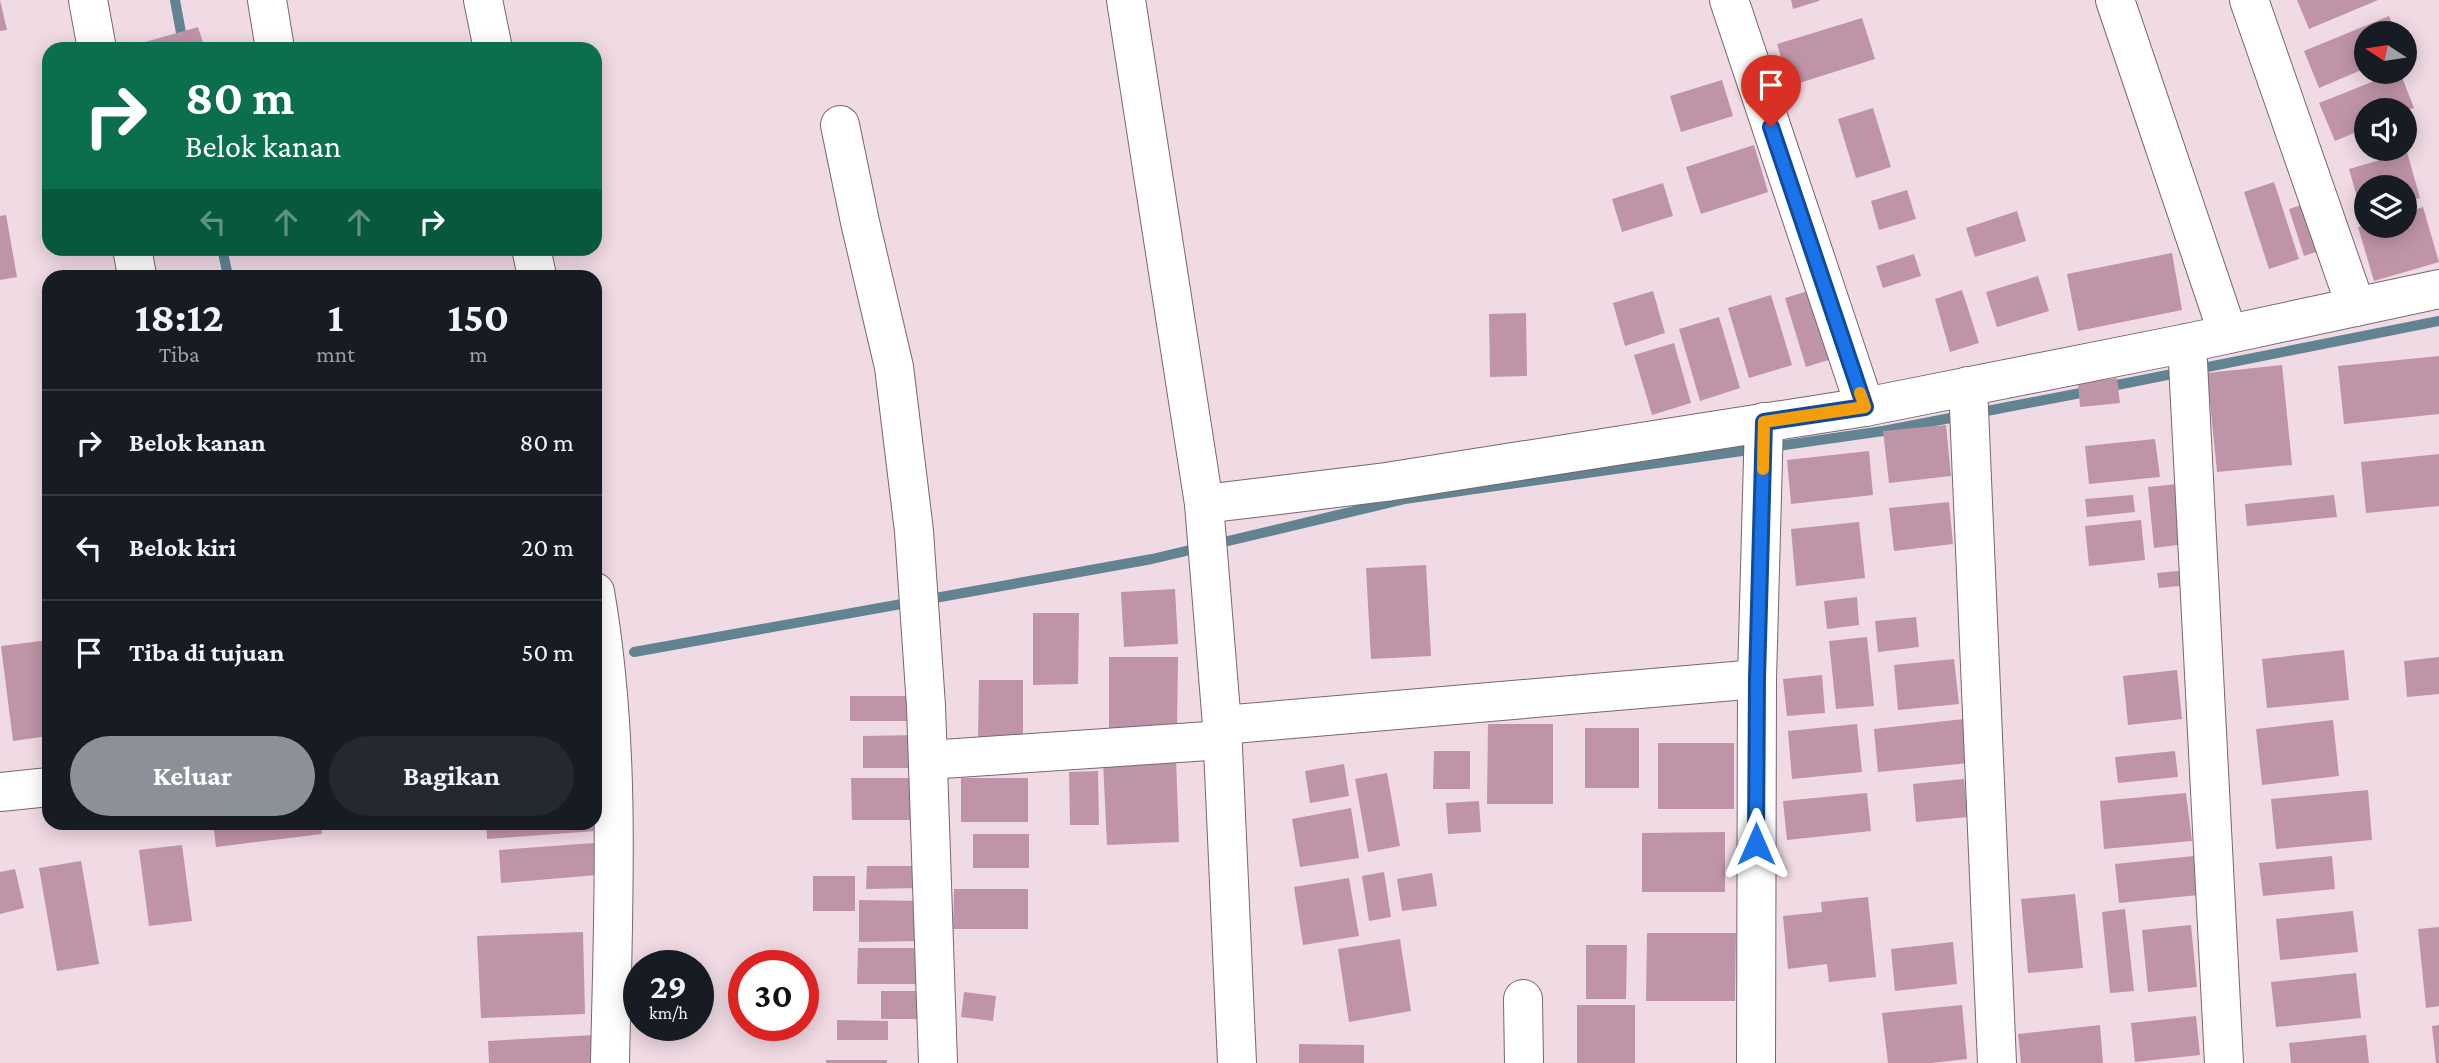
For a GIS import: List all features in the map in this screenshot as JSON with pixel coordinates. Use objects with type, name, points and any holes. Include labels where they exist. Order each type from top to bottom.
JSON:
[{"type":"street","points":[[88,0],[96,42]]},
{"type":"street","points":[[267,0],[274,42]]},
{"type":"street","points":[[483,0],[492,42]]},
{"type":"street","points":[[1126,0],[1204,503],[1223,733],[1237,1063]]},
{"type":"street","points":[[1729,0],[1865,407]]},
{"type":"street","points":[[2115,0],[2228,334]]},
{"type":"street","points":[[2249,0],[2356,307]]},
{"type":"street","points":[[840,125],[894,367],[914,531],[928,760],[938,1063]]},
{"type":"street","points":[[1204,503],[1386,482],[1865,407],[2188,343],[2439,289]]},
{"type":"street","points":[[2188,343],[2224,1063]]},
{"type":"street","points":[[1968,386],[1997,1063]]},
{"type":"street","points":[[1756,1063],[1757,679],[1764,422]]},
{"type":"street","points":[[602,639],[614,816],[610,1063]]},
{"type":"street","points":[[928,760],[1757,679]]},
{"type":"street","points":[[0,792],[42,788]]},
{"type":"street","points":[[1523,999],[1524,1063]]},
{"type":"building","points":[[0,0],[7,30],[0,31]]},
{"type":"building","points":[[1791,0],[1819,0],[1819,1],[1793,9]]},
{"type":"building","points":[[2297,0],[2378,0],[2309,29]]},
{"type":"building","points":[[2389,16],[2391,21],[2377,21]]},
{"type":"building","points":[[1862,18],[1875,59],[1790,86],[1777,44]]},
{"type":"building","points":[[198,27],[203,42],[145,42]]},
{"type":"building","points":[[2354,30],[2354,73],[2319,88],[2304,51]]},
{"type":"building","points":[[1722,80],[1733,116],[1681,132],[1670,96]]},
{"type":"building","points":[[2367,84],[2405,84],[2410,98],[2354,98],[2354,133],[2335,141],[2319,103]]},
{"type":"building","points":[[1873,108],[1891,167],[1856,178],[1838,119]]},
{"type":"building","points":[[1754,145],[1768,192],[1701,214],[1686,167]]},
{"type":"building","points":[[2376,161],[2410,161],[2414,175],[2354,175],[2354,187],[2349,169]]},
{"type":"building","points":[[2274,182],[2299,259],[2269,269],[2244,192]]},
{"type":"building","points":[[1663,183],[1673,216],[1622,232],[1612,199]]},
{"type":"building","points":[[1907,190],[1916,219],[1879,230],[1871,201]]},
{"type":"building","points":[[2310,202],[2325,249],[2304,256],[2289,209]]},
{"type":"building","points":[[2423,207],[2439,262],[2374,281],[2361,238],[2417,238],[2417,209]]},
{"type":"building","points":[[2017,211],[2026,241],[1975,257],[1966,228]]},
{"type":"building","points":[[6,215],[17,277],[0,280],[0,216]]},
{"type":"building","points":[[2172,253],[2182,310],[2078,331],[2067,274]]},
{"type":"building","points":[[1914,254],[1921,276],[1883,288],[1876,266]]},
{"type":"building","points":[[2038,276],[2049,311],[1997,327],[1986,292]]},
{"type":"building","points":[[1818,288],[1838,357],[1806,367],[1785,298]]},
{"type":"building","points":[[1962,290],[1979,343],[1950,352],[1935,299]]},
{"type":"building","points":[[1653,291],[1665,333],[1625,346],[1613,303]]},
{"type":"building","points":[[1771,295],[1792,365],[1749,378],[1728,308]]},
{"type":"building","points":[[1526,313],[1527,376],[1490,377],[1489,314]]},
{"type":"building","points":[[1719,317],[1740,388],[1700,401],[1679,329]]},
{"type":"building","points":[[1674,343],[1691,403],[1652,415],[1634,355]]},
{"type":"building","points":[[2439,356],[2439,414],[2344,424],[2338,366]]},
{"type":"building","points":[[2282,365],[2292,465],[2217,472],[2207,373]]},
{"type":"building","points":[[2117,378],[2120,403],[2080,407],[2078,383]]},
{"type":"building","points":[[1946,425],[1951,476],[1889,483],[1883,431]]},
{"type":"building","points":[[2155,439],[2160,477],[2089,484],[2085,446]]},
{"type":"building","points":[[1869,451],[1873,495],[1791,504],[1787,460]]},
{"type":"building","points":[[2439,454],[2439,506],[2366,513],[2361,462]]},
{"type":"building","points":[[2187,483],[2193,543],[2154,548],[2148,487]]},
{"type":"building","points":[[2133,495],[2135,512],[2087,517],[2085,499]]},
{"type":"building","points":[[2334,495],[2337,517],[2247,526],[2245,504]]},
{"type":"building","points":[[1949,502],[1953,544],[1894,551],[1889,508]]},
{"type":"building","points":[[2141,520],[2145,560],[2089,566],[2085,526]]},
{"type":"building","points":[[1859,522],[1865,578],[1796,586],[1791,529]]},
{"type":"building","points":[[1426,565],[1431,656],[1371,659],[1366,568]]},
{"type":"building","points":[[2196,569],[2198,584],[2159,588],[2157,573]]},
{"type":"building","points":[[1175,589],[1178,644],[1124,647],[1121,592]]},
{"type":"building","points":[[1857,597],[1859,625],[1827,629],[1824,601]]},
{"type":"building","points":[[1033,613],[1079,613],[1078,684],[1033,685]]},
{"type":"building","points":[[1916,617],[1919,647],[1878,652],[1875,621]]},
{"type":"building","points":[[1867,637],[1874,706],[1836,709],[1829,641]]},
{"type":"building","points":[[42,641],[42,737],[13,741],[1,646]]},
{"type":"building","points":[[2344,650],[2349,700],[2267,708],[2262,659]]},
{"type":"building","points":[[1109,657],[1178,657],[1177,731],[1109,731]]},
{"type":"building","points":[[2439,657],[2439,694],[2407,697],[2404,661]]},
{"type":"building","points":[[1954,659],[1959,704],[1898,710],[1894,665]]},
{"type":"building","points":[[2177,670],[2182,719],[2128,725],[2123,676]]},
{"type":"building","points":[[1822,675],[1825,713],[1787,716],[1783,679]]},
{"type":"building","points":[[979,680],[1023,680],[1023,738],[978,738]]},
{"type":"building","points":[[850,696],[910,696],[910,721],[850,721]]},
{"type":"building","points":[[1964,719],[1969,763],[1878,772],[1874,729]]},
{"type":"building","points":[[2333,720],[2339,776],[2262,785],[2256,729]]},
{"type":"building","points":[[1488,724],[1553,724],[1553,804],[1487,804]]},
{"type":"building","points":[[1857,724],[1862,772],[1792,779],[1788,731]]},
{"type":"building","points":[[1585,728],[1639,728],[1639,788],[1585,788]]},
{"type":"building","points":[[918,735],[918,768],[863,768],[863,736]]},
{"type":"building","points":[[1658,743],[1734,743],[1734,809],[1658,809]]},
{"type":"building","points":[[1434,751],[1470,751],[1470,789],[1433,789]]},
{"type":"building","points":[[2175,751],[2178,777],[2118,783],[2115,757]]},
{"type":"building","points":[[1176,759],[1179,842],[1107,845],[1103,762]]},
{"type":"building","points":[[1344,764],[1349,796],[1310,803],[1305,771]]},
{"type":"building","points":[[1098,771],[1099,825],[1070,825],[1069,772]]},
{"type":"building","points":[[1387,773],[1400,846],[1368,852],[1355,779]]},
{"type":"building","points":[[851,778],[916,778],[916,820],[852,820]]},
{"type":"building","points":[[961,778],[1028,778],[1028,822],[961,822]]},
{"type":"building","points":[[1964,779],[1968,817],[1916,822],[1913,784]]},
{"type":"building","points":[[2368,790],[2372,840],[2276,849],[2271,799]]},
{"type":"building","points":[[1867,793],[1871,831],[1787,840],[1783,801]]},
{"type":"building","points":[[2186,793],[2192,841],[2104,849],[2100,801]]},
{"type":"building","points":[[1479,801],[1481,832],[1448,834],[1446,803]]},
{"type":"building","points":[[1351,808],[1359,858],[1300,867],[1292,819]]},
{"type":"building","points":[[214,830],[322,830],[322,834],[216,847]]},
{"type":"building","points":[[486,830],[595,831],[487,839]]},
{"type":"building","points":[[1725,832],[1725,892],[1642,892],[1642,833]]},
{"type":"building","points":[[973,834],[1029,834],[1029,868],[973,868]]},
{"type":"building","points":[[607,842],[609,874],[501,883],[499,850]]},
{"type":"building","points":[[182,845],[192,921],[149,926],[139,850]]},
{"type":"building","points":[[2194,856],[2198,895],[2119,903],[2115,864]]},
{"type":"building","points":[[2332,856],[2335,889],[2263,896],[2259,863]]},
{"type":"building","points":[[81,861],[99,964],[57,971],[39,868]]},
{"type":"building","points":[[867,866],[920,866],[920,888],[866,889]]},
{"type":"building","points":[[15,869],[24,908],[0,914],[0,872]]},
{"type":"building","points":[[1384,872],[1391,917],[1369,921],[1362,876]]},
{"type":"building","points":[[1432,873],[1437,906],[1402,911],[1397,879]]},
{"type":"building","points":[[813,876],[855,876],[855,911],[813,911]]},
{"type":"building","points":[[1349,878],[1359,936],[1303,945],[1294,887]]},
{"type":"building","points":[[954,889],[1028,889],[1028,929],[953,929]]},
{"type":"building","points":[[2075,894],[2083,968],[2028,973],[2021,899]]},
{"type":"building","points":[[1868,897],[1876,977],[1829,982],[1827,964],[1788,969],[1783,916],[1822,912],[1821,902]]},
{"type":"building","points":[[859,900],[925,901],[925,941],[859,942]]},
{"type":"building","points":[[2125,909],[2134,991],[2110,993],[2102,912]]},
{"type":"building","points":[[2353,911],[2358,952],[2280,960],[2276,919]]},
{"type":"building","points":[[2191,925],[2197,987],[2148,992],[2142,930]]},
{"type":"building","points":[[2439,927],[2439,1006],[2426,1008],[2418,929]]},
{"type":"building","points":[[583,932],[585,1014],[481,1018],[477,936]]},
{"type":"building","points":[[1647,933],[1736,933],[1735,1001],[1646,1001]]},
{"type":"building","points":[[1400,939],[1411,1011],[1349,1022],[1338,949]]},
{"type":"building","points":[[1953,942],[1957,984],[1895,991],[1891,949]]},
{"type":"building","points":[[1586,945],[1627,945],[1626,999],[1586,999]]},
{"type":"building","points":[[858,948],[923,948],[924,984],[857,984]]},
{"type":"building","points":[[2356,973],[2361,1018],[2276,1027],[2271,982]]},
{"type":"building","points":[[881,991],[928,991],[929,1019],[881,1019]]},
{"type":"building","points":[[964,992],[996,996],[993,1021],[961,1017]]},
{"type":"building","points":[[1577,1005],[1635,1005],[1635,1063],[1577,1063]]},
{"type":"building","points":[[1962,1005],[1967,1059],[1931,1063],[1888,1063],[1882,1013]]},
{"type":"building","points":[[2196,1016],[2200,1055],[2135,1062],[2131,1023]]},
{"type":"building","points":[[837,1020],[888,1021],[888,1040],[837,1040]]},
{"type":"building","points":[[2100,1025],[2103,1063],[2021,1063],[2018,1034]]},
{"type":"building","points":[[2439,1025],[2439,1063],[2436,1063],[2432,1026]]},
{"type":"building","points":[[594,1035],[595,1063],[489,1063],[488,1041]]},
{"type":"building","points":[[2366,1035],[2369,1063],[2291,1063],[2289,1043]]},
{"type":"building","points":[[1299,1044],[1364,1045],[1364,1063],[1299,1063]]},
{"type":"building","points":[[826,1060],[887,1060],[887,1063],[826,1063]]},
{"type":"waterway","points":[[175,0],[183,42]]},
{"type":"waterway","points":[[224,256],[227,270]]},
{"type":"waterway","points":[[2107,387],[2439,321]]},
{"type":"waterway","points":[[634,652],[1152,559],[1405,499],[1883,431],[2091,391]]},
{"type":"slow traffic","points":[[1763,469],[1764,422],[1865,407],[1860,393]]},
{"type":"route","points":[[1756,844],[1757,679],[1764,422],[1865,407],[1771,127]]}]
